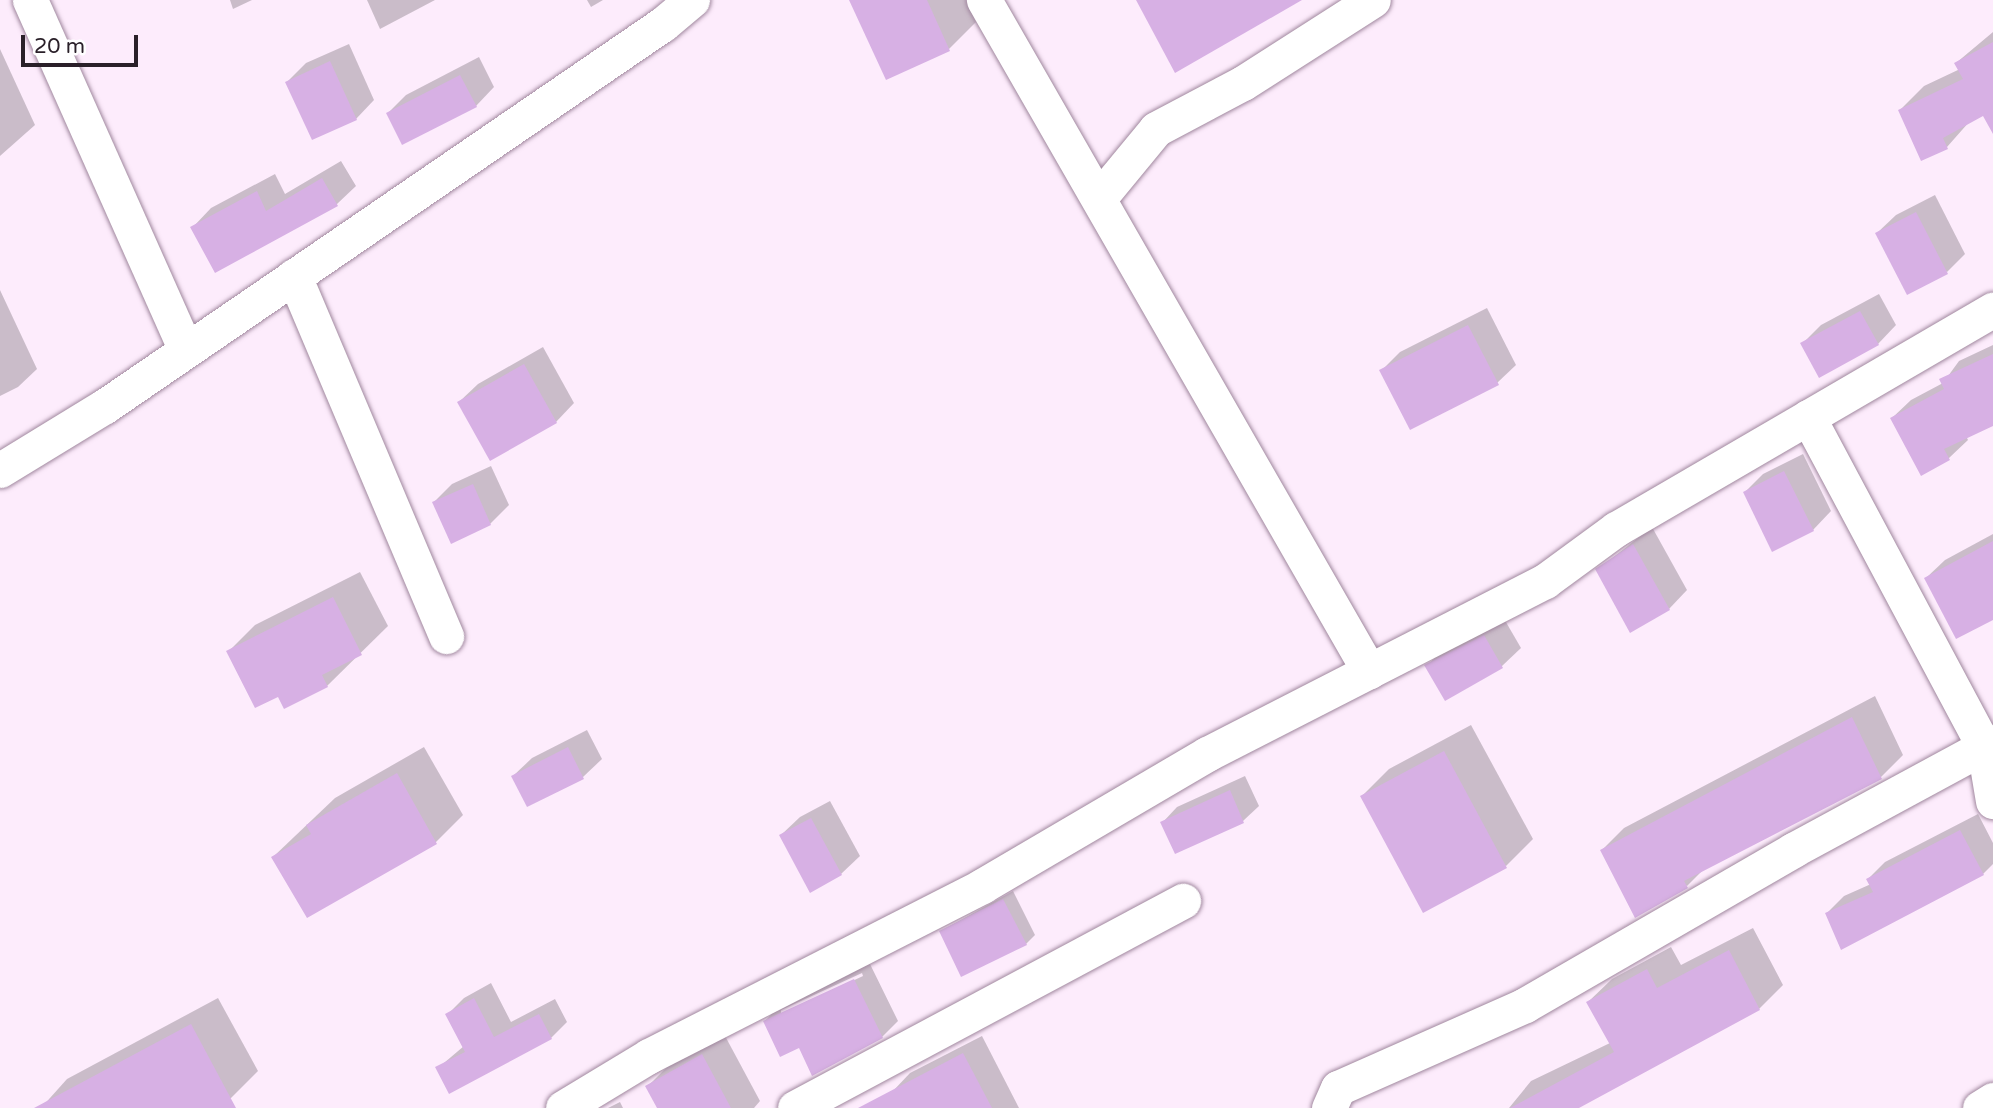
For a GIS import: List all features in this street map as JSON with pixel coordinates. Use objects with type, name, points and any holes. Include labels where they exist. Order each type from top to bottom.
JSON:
[{"type":"street","points":[[30,0],[186,349]]},
{"type":"street","points":[[0,470],[294,276],[663,24],[692,0]]},
{"type":"street","points":[[984,0],[1100,197],[1369,671]]},
{"type":"street","points":[[1100,197],[1156,129],[1243,83],[1373,0]]},
{"type":"street","points":[[294,276],[446,636]]},
{"type":"street","points":[[563,1108],[649,1056],[982,886],[1207,754],[1545,581],[1616,529],[1993,310]]},
{"type":"street","points":[[1808,417],[1989,744],[1993,800]]},
{"type":"street","points":[[1329,1108],[1338,1088],[1525,1005],[1793,850],[1989,744]]},
{"type":"street","points":[[795,1108],[1183,901]]},
{"type":"street","points":[[1980,1108],[1993,1100]]},
{"type":"building","points":[[849,0],[927,0],[950,51],[886,80]]},
{"type":"building","points":[[1136,0],[1302,0],[1175,73]]},
{"type":"building","points":[[1993,42],[1993,134],[1983,116],[1943,138],[1948,149],[1921,161],[1898,110],[1963,79],[1954,63]]},
{"type":"building","points":[[330,61],[357,120],[312,140],[285,82]]},
{"type":"building","points":[[460,75],[477,107],[402,145],[386,113]]},
{"type":"building","points":[[322,178],[338,206],[215,273],[190,227],[257,191],[266,211]]},
{"type":"building","points":[[1916,212],[1948,274],[1907,295],[1875,233]]},
{"type":"building","points":[[1860,311],[1879,345],[1819,378],[1800,343]]},
{"type":"building","points":[[1468,325],[1499,385],[1410,430],[1379,370]]},
{"type":"building","points":[[1993,354],[1993,426],[1944,449],[1950,460],[1921,476],[1890,418],[1944,389],[1939,379]]},
{"type":"building","points":[[524,364],[557,423],[490,461],[457,402]]},
{"type":"building","points":[[1784,471],[1814,531],[1772,552],[1743,492]]},
{"type":"building","points":[[473,484],[491,525],[451,544],[432,502]]},
{"type":"building","points":[[1993,541],[1993,620],[1956,639],[1924,578]]},
{"type":"building","points":[[1633,544],[1670,610],[1630,633],[1595,569]]},
{"type":"building","points":[[333,597],[362,655],[322,675],[328,687],[284,709],[278,697],[255,708],[226,651]]},
{"type":"building","points":[[1484,635],[1503,668],[1445,701],[1424,665]]},
{"type":"building","points":[[1852,717],[1882,779],[1684,881],[1688,888],[1635,918],[1600,850]]},
{"type":"building","points":[[568,747],[584,779],[527,807],[511,776]]},
{"type":"building","points":[[1444,751],[1507,868],[1423,913],[1360,796]]},
{"type":"building","points":[[397,773],[437,844],[307,918],[271,857],[311,834],[306,825]]},
{"type":"building","points":[[1230,790],[1244,823],[1175,854],[1160,822]]},
{"type":"building","points":[[811,818],[842,875],[810,893],[779,835]]},
{"type":"building","points":[[1960,830],[1984,875],[1841,950],[1825,913],[1873,892],[1866,879]]},
{"type":"building","points":[[1003,899],[1027,945],[961,977],[939,931]]},
{"type":"building","points":[[1729,950],[1760,1010],[1579,1108],[1510,1108],[1614,1052],[1586,1002],[1647,969],[1657,988]]},
{"type":"building","points":[[854,979],[883,1038],[812,1076],[799,1048],[780,1057],[763,1021]]},
{"type":"building","points":[[474,998],[494,1037],[539,1014],[552,1039],[449,1094],[435,1067],[465,1052],[445,1014]]},
{"type":"building","points":[[191,1024],[236,1108],[34,1108]]},
{"type":"building","points":[[963,1053],[992,1108],[858,1108]]},
{"type":"building","points":[[702,1054],[731,1108],[657,1108],[645,1086]]}]
